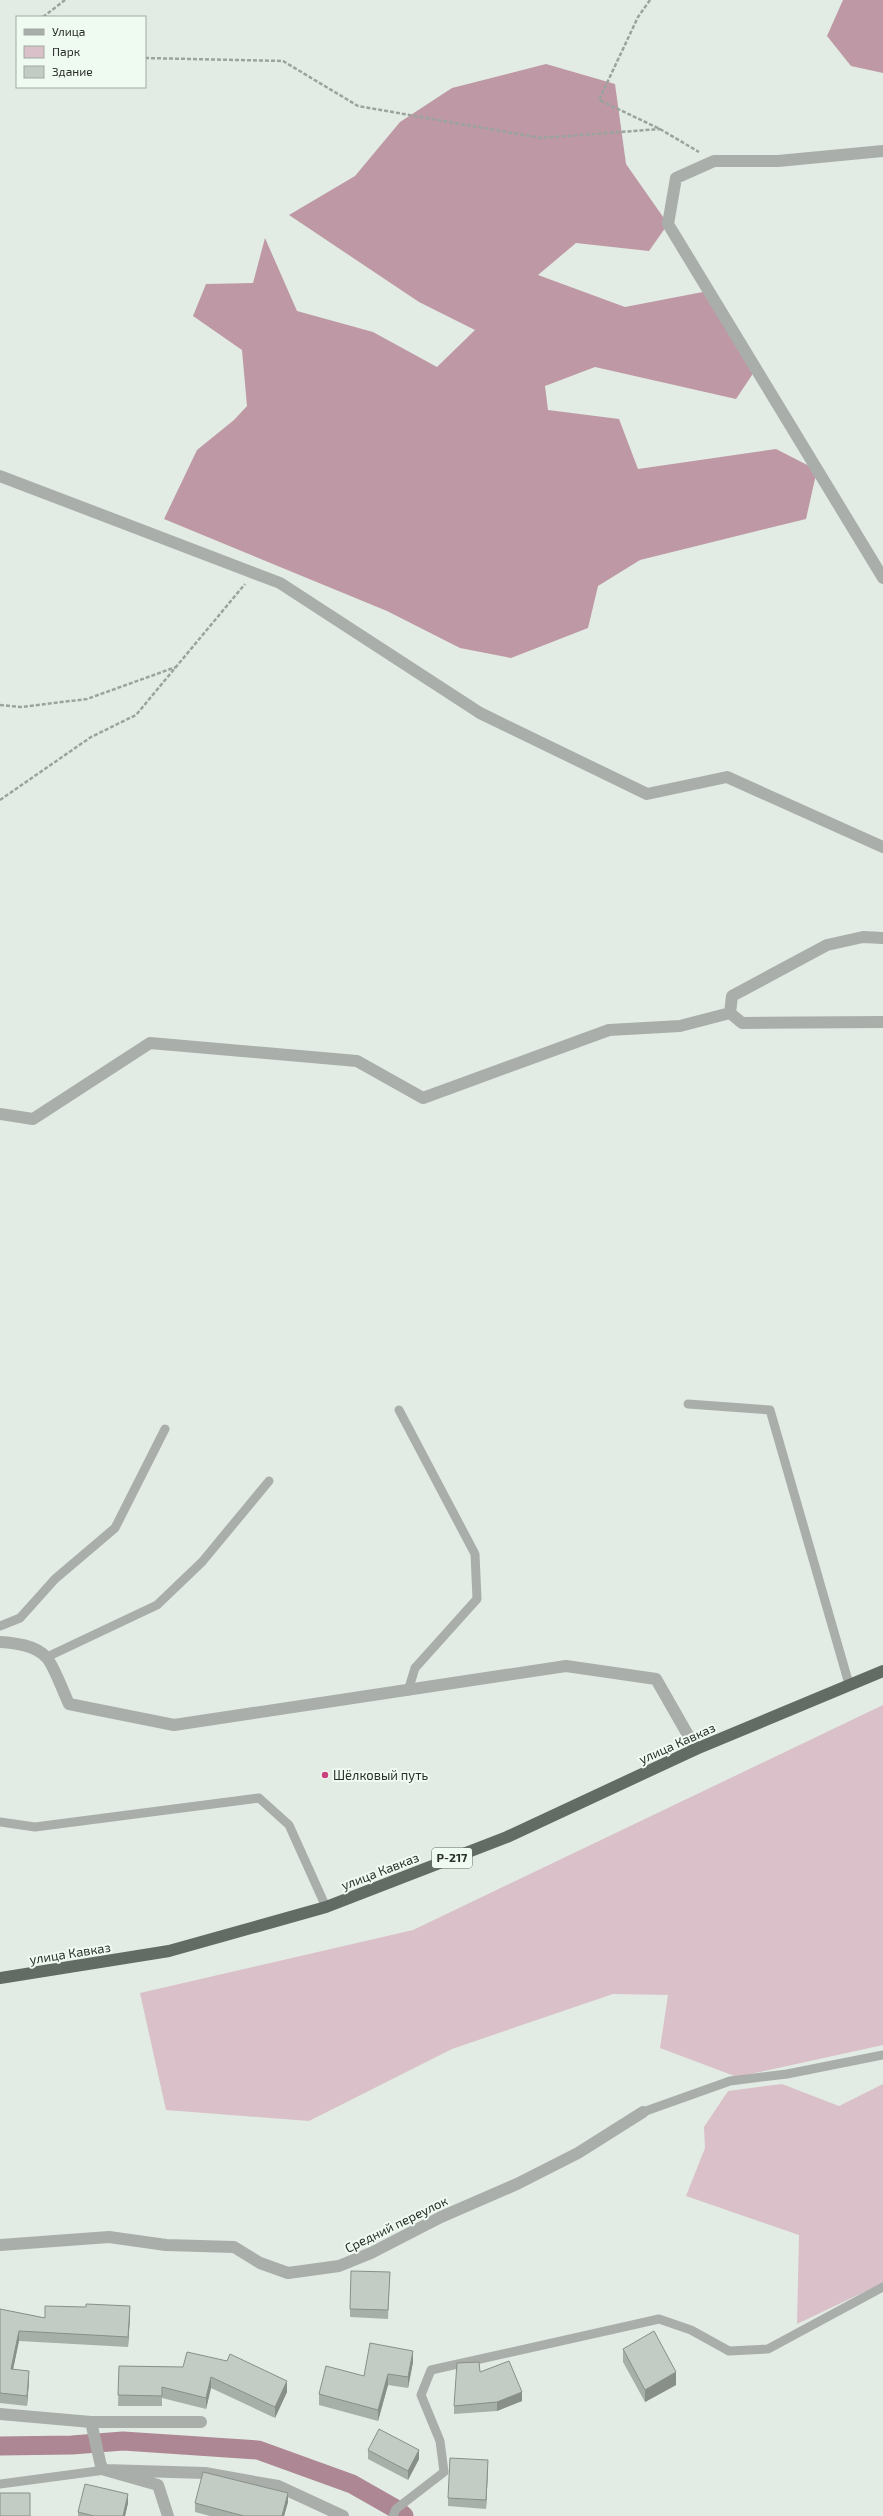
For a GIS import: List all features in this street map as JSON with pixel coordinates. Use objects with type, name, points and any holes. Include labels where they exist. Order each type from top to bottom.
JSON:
[{"type":"highway","name":"улица Кавказ","points":[[0,1978],[169,1951],[326,1907],[507,1837],[696,1749],[883,1671]]},
{"type":"street","points":[[883,151],[778,161],[714,161],[676,178],[668,224],[883,578]]},
{"type":"street","points":[[0,476],[280,583],[480,713],[646,794],[727,777],[883,847]]},
{"type":"street","points":[[730,1013],[732,996],[827,945],[863,937],[883,938]]},
{"type":"street","points":[[730,1013],[742,1023],[883,1022]]},
{"type":"street","points":[[0,1114],[33,1119],[150,1043],[357,1061],[423,1098],[610,1030],[680,1026],[730,1013]]},
{"type":"street","points":[[0,1642],[14,1643],[30,1647],[47,1657],[69,1704],[174,1725],[408,1691],[566,1666],[656,1679],[696,1749]]},
{"type":"street","name":"Средний переулок","points":[[0,2245],[109,2237],[166,2245],[234,2247],[260,2263],[288,2273],[339,2266],[371,2254],[441,2217],[517,2184],[578,2153],[643,2112]]},
{"type":"street","points":[[0,2414],[92,2425],[201,2422]]},
{"type":"street","points":[[92,2425],[103,2468]]},
{"type":"street","points":[[103,2468],[158,2485],[168,2516]]},
{"type":"street","points":[[103,2468],[205,2473],[278,2486],[343,2516]]},
{"type":"lane","points":[[688,1404],[770,1410],[849,1684]]},
{"type":"lane","points":[[399,1410],[475,1554],[477,1599],[415,1668],[408,1691]]},
{"type":"lane","points":[[0,1626],[20,1618],[55,1579],[115,1528],[165,1429]]},
{"type":"lane","points":[[47,1657],[157,1605],[202,1562],[269,1481]]},
{"type":"lane","points":[[0,1822],[35,1827],[259,1798],[289,1825],[326,1907]]},
{"type":"lane","points":[[643,2112],[730,2081],[787,2074],[883,2055]]},
{"type":"lane","points":[[393,2516],[396,2509],[444,2472],[440,2441],[421,2395],[432,2370],[659,2319],[692,2330],[730,2351],[768,2349],[883,2287]]},
{"type":"lane","points":[[0,2484],[103,2468]]},
{"type":"path","points":[[44,16],[66,0]]},
{"type":"path","points":[[650,0],[638,17],[599,100],[660,129],[714,161]]},
{"type":"path","points":[[146,58],[283,61],[358,106],[541,138],[660,129]]},
{"type":"path","points":[[0,800],[92,737],[136,715],[254,573]]},
{"type":"path","points":[[0,705],[21,707],[87,699],[177,667]]},
{"type":"green space","points":[[883,1705],[883,2045],[737,2077],[660,2048],[668,1995],[613,1994],[452,2049],[309,2121],[166,2110],[140,1993],[413,1930]]},
{"type":"green space","points":[[782,2084],[839,2106],[883,2084],[883,2283],[797,2324],[799,2235],[686,2196],[705,2148],[704,2127],[728,2091]]},
{"type":"shaded area","points":[[843,0],[883,0],[883,73],[851,66],[827,36]]},
{"type":"shaded area","points":[[546,64],[615,84],[626,164],[668,224],[649,251],[576,243],[538,275],[625,307],[708,291],[756,369],[736,399],[595,367],[545,386],[548,410],[619,419],[638,469],[776,449],[817,470],[806,519],[640,560],[598,586],[588,628],[511,658],[460,648],[387,611],[164,519],[197,450],[234,420],[247,406],[242,350],[193,316],[206,284],[253,283],[265,238],[297,311],[373,332],[437,367],[475,330],[419,302],[289,215],[355,176],[400,122],[452,88]]},
{"type":"building","points":[[351,2271],[390,2272],[388,2310],[350,2309]]},
{"type":"building","points":[[86,2304],[130,2306],[128,2337],[19,2331],[11,2369],[29,2371],[27,2396],[0,2393],[0,2309],[45,2318],[45,2306],[86,2307]]},
{"type":"building","points":[[654,2331],[676,2372],[645,2390],[623,2349]]},
{"type":"building","points":[[370,2343],[413,2351],[408,2377],[388,2374],[378,2410],[319,2394],[326,2366],[364,2376]]},
{"type":"building","points":[[187,2352],[227,2361],[230,2354],[287,2381],[275,2407],[211,2377],[206,2398],[162,2387],[162,2396],[118,2395],[119,2366],[183,2367]]},
{"type":"building","points":[[509,2361],[522,2392],[497,2402],[454,2406],[457,2363],[479,2362],[480,2372]]},
{"type":"building","points":[[379,2429],[419,2450],[408,2471],[368,2450]]},
{"type":"building","points":[[450,2458],[488,2460],[486,2500],[448,2498]]},
{"type":"building","points":[[203,2472],[288,2493],[282,2516],[244,2516],[195,2503]]},
{"type":"building","points":[[85,2484],[128,2494],[123,2516],[94,2516],[78,2512]]},
{"type":"building","points":[[0,2493],[30,2493],[30,2516],[0,2516]]},
{"type":"waterway","points":[[0,2446],[72,2445],[123,2441],[258,2450],[352,2484],[396,2509],[404,2516]]},
{"type":"place","name":"Шёлковый путь","points":[[325,1775]]}]
